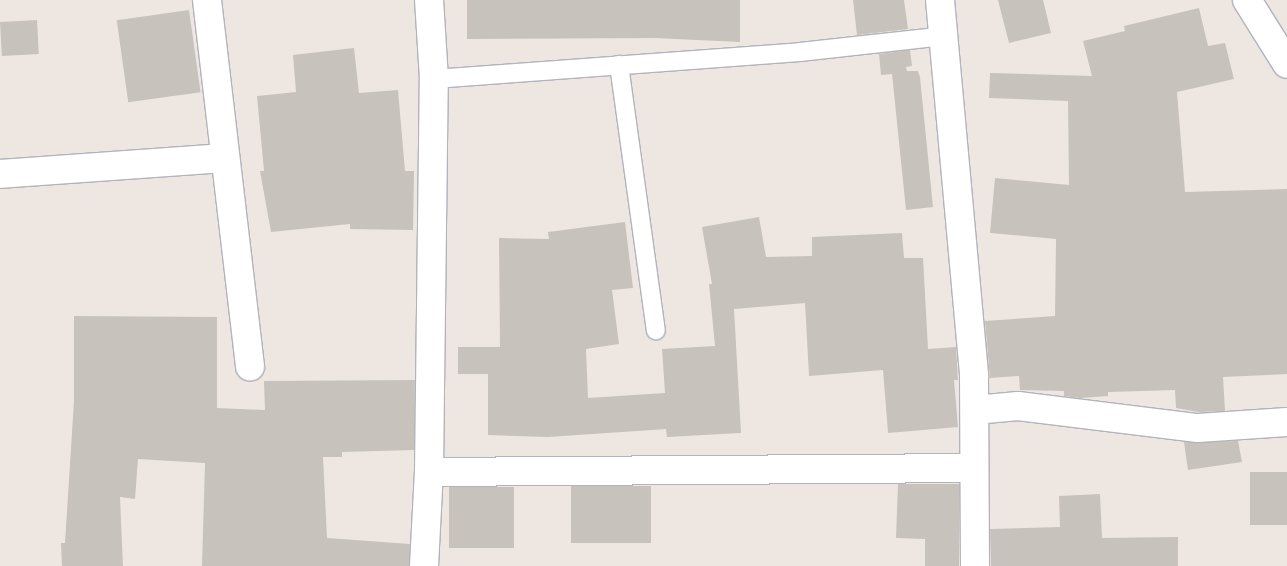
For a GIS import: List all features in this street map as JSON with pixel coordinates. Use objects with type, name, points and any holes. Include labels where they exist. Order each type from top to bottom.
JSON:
[{"type":"street","points":[[207,0],[224,158],[250,366]]},
{"type":"street","points":[[424,566],[430,472],[434,79],[428,0]]},
{"type":"street","points":[[940,0],[975,410],[975,566]]},
{"type":"street","points":[[1246,0],[1287,64]]},
{"type":"street","points":[[0,174],[224,158]]},
{"type":"street","points":[[975,410],[1018,406],[1198,428],[1287,422]]},
{"type":"street","points":[[430,472],[974,468]]},
{"type":"lane","points":[[434,79],[800,52],[944,36]]},
{"type":"lane","points":[[619,65],[656,330]]},
{"type":"building","points":[[467,0],[740,0],[740,42],[654,38],[467,39]]},
{"type":"building","points":[[853,0],[904,0],[908,29],[857,35]]},
{"type":"building","points":[[998,0],[1043,0],[1051,33],[1009,43]]},
{"type":"building","points":[[1199,8],[1208,46],[1225,43],[1234,79],[1177,92],[1185,192],[1287,189],[1287,374],[1223,377],[1225,411],[1198,412],[1176,408],[1175,390],[1108,392],[1108,396],[1080,398],[1064,396],[1064,391],[1020,390],[1019,376],[990,378],[985,321],[1055,316],[1056,239],[990,233],[995,178],[1069,185],[1068,101],[989,98],[990,73],[1092,76],[1083,41],[1125,31],[1124,26]]},
{"type":"building","points":[[189,10],[201,92],[128,102],[117,20]]},
{"type":"building","points":[[37,20],[39,54],[2,56],[0,22]]},
{"type":"building","points":[[354,48],[359,93],[398,90],[405,171],[414,171],[413,230],[350,229],[350,224],[271,232],[260,171],[264,171],[257,96],[296,92],[293,55]]},
{"type":"building","points":[[910,50],[912,66],[906,67],[907,71],[918,71],[920,77],[933,207],[906,210],[892,74],[881,75],[879,54]]},
{"type":"building","points":[[759,217],[766,257],[812,256],[812,237],[902,233],[904,258],[923,258],[928,349],[956,347],[958,380],[954,380],[958,427],[888,433],[883,370],[809,376],[805,303],[734,309],[741,433],[667,437],[666,429],[548,437],[488,435],[488,374],[458,374],[458,347],[500,347],[499,238],[549,239],[548,232],[625,222],[633,288],[612,290],[619,344],[586,349],[588,398],[665,393],[662,349],[715,346],[709,284],[712,284],[702,227]]},
{"type":"building","points":[[74,316],[217,317],[217,408],[265,410],[264,381],[415,380],[414,450],[342,452],[342,457],[323,457],[327,538],[410,544],[409,566],[202,566],[205,463],[138,459],[135,499],[120,497],[123,566],[62,566],[61,543],[65,543],[74,401]]},
{"type":"building","points":[[1238,441],[1242,462],[1188,470],[1184,442]]},
{"type":"building","points":[[1250,472],[1287,472],[1287,525],[1250,525]]},
{"type":"building","points":[[898,484],[959,484],[959,566],[925,566],[925,539],[896,538]]},
{"type":"building","points":[[571,486],[651,486],[651,543],[571,543]]},
{"type":"building","points":[[449,487],[514,487],[514,548],[449,548]]},
{"type":"building","points":[[1100,494],[1102,538],[1178,537],[1178,566],[991,566],[990,529],[1060,527],[1059,496]]}]
